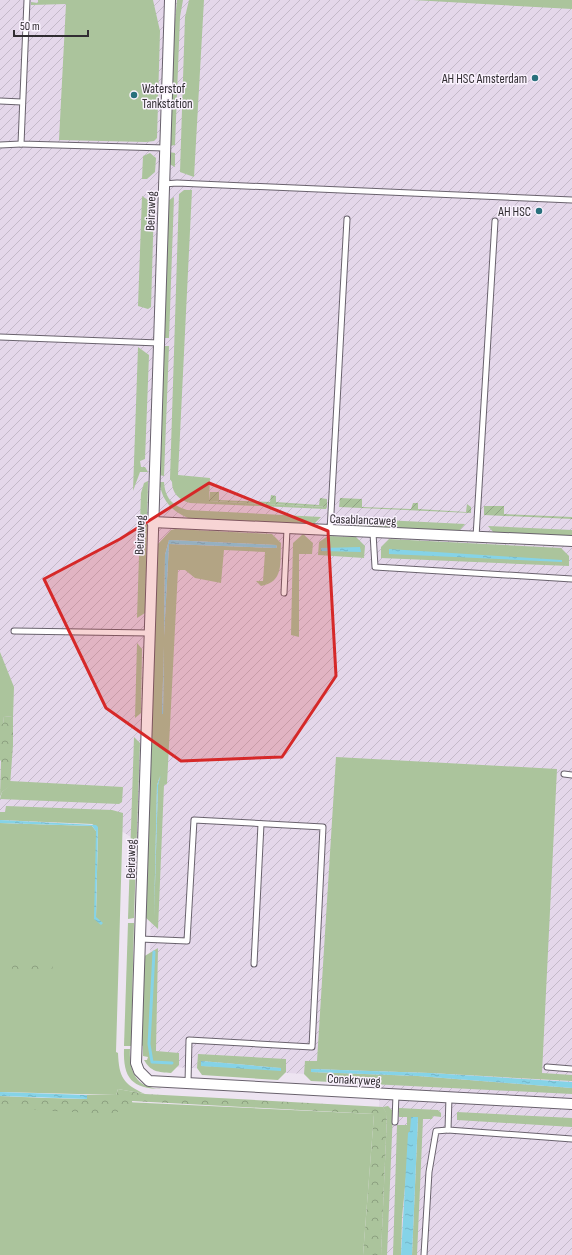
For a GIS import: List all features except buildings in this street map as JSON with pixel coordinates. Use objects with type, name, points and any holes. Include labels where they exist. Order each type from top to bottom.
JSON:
[{"type":"street","name":"Beiraweg","points":[[139,1071],[136,1058],[152,522],[170,0]]},
{"type":"street","name":"Casablancaweg","points":[[152,522],[572,542]]},
{"type":"street","name":"Conakryweg","points":[[139,1071],[150,1080],[188,1083],[572,1104]]},
{"type":"lane","points":[[21,144],[27,0]]},
{"type":"lane","points":[[0,101],[22,102]]},
{"type":"lane","points":[[0,145],[21,144],[165,148]]},
{"type":"lane","points":[[164,184],[177,183],[356,190],[572,200]]},
{"type":"lane","points":[[330,531],[347,219]]},
{"type":"lane","points":[[476,537],[495,221]]},
{"type":"lane","points":[[0,337],[159,343]]},
{"type":"lane","points":[[284,593],[287,529]]},
{"type":"lane","points":[[373,533],[375,567],[572,579]]},
{"type":"lane","points":[[14,631],[149,633]]},
{"type":"lane","points":[[564,774],[572,775]]},
{"type":"lane","points":[[140,939],[187,941],[194,820],[323,827],[312,1047],[189,1040],[188,1083]]},
{"type":"lane","points":[[254,964],[261,824]]},
{"type":"lane","points":[[547,1067],[572,1069]]},
{"type":"lane","points":[[395,1122],[396,1094]]},
{"type":"lane","points":[[448,1130],[449,1097]]},
{"type":"lane","points":[[424,1255],[428,1172],[436,1131],[448,1130],[572,1139]]},
{"type":"highlighted area","points":[[209,483],[328,531],[336,676],[282,757],[181,761],[106,708],[44,579],[120,539]]},
{"type":"shaded area","points":[[0,0],[572,0],[572,1255],[369,1255],[381,1078],[154,1066],[148,1057],[152,856],[142,844],[107,822],[0,823]]},
{"type":"green space","points":[[38,0],[153,0],[160,31],[157,138],[154,141],[59,140],[66,4],[31,5],[31,2],[38,3]]},
{"type":"green space","points":[[177,0],[183,0],[180,17],[175,145],[170,146],[172,51]]},
{"type":"green space","points":[[189,0],[204,0],[194,177],[180,172],[185,17]]},
{"type":"green space","points":[[413,0],[572,0],[572,9]]},
{"type":"green space","points":[[169,152],[175,153],[175,167],[169,164]]},
{"type":"green space","points":[[150,153],[156,158],[155,172],[147,179],[142,179],[143,156]]},
{"type":"green space","points":[[184,190],[192,190],[178,475],[210,478],[209,501],[327,507],[326,509],[190,503],[179,498],[173,490],[170,479],[179,194]]},
{"type":"green space","points":[[142,196],[154,204],[151,307],[148,309],[138,306]]},
{"type":"green space","points":[[174,197],[169,338],[164,338],[168,201]]},
{"type":"green space","points":[[162,346],[169,346],[164,476],[159,475]]},
{"type":"green space","points":[[138,347],[149,355],[145,459],[140,461],[141,467],[145,467],[148,472],[140,472],[133,491]]},
{"type":"green space","points":[[148,481],[145,613],[137,618],[141,493],[144,483]]},
{"type":"green space","points":[[159,482],[164,482],[168,497],[173,503],[187,510],[321,517],[314,524],[188,518],[176,512],[168,504],[165,500]]},
{"type":"green space","points":[[210,492],[219,492],[219,500],[270,502],[271,495],[276,496],[276,502],[319,505],[320,498],[327,499],[327,507],[209,501]]},
{"type":"green space","points":[[340,498],[362,499],[362,507],[411,509],[413,503],[418,503],[418,509],[466,512],[467,504],[471,507],[471,513],[339,507]]},
{"type":"green space","points":[[484,506],[504,506],[504,514],[572,517],[572,519],[484,515]]},
{"type":"green space","points":[[343,518],[465,524],[458,532],[350,526]]},
{"type":"green space","points":[[488,526],[572,530],[572,537],[494,533]]},
{"type":"green space","points":[[171,530],[272,534],[281,543],[281,558],[277,576],[268,584],[261,586],[256,581],[263,581],[265,552],[224,550],[221,583],[195,578],[185,570],[178,570],[167,784],[164,785],[158,929],[145,917],[158,544]],"holes":[[[169,540],[276,545],[277,547],[169,544],[164,637],[165,555]],[[164,646],[163,714],[162,714]],[[160,776],[158,785],[154,918],[157,785]]]},
{"type":"green space","points":[[303,534],[313,543],[312,554],[299,554],[299,637],[291,635],[293,543]]},
{"type":"green space","points":[[328,536],[356,537],[365,546],[364,558],[318,555],[319,542]]},
{"type":"green space","points":[[389,539],[561,548],[569,556],[569,566],[381,558],[381,547]]},
{"type":"green space","points":[[137,643],[142,649],[141,713],[135,718]]},
{"type":"green space","points":[[0,652],[14,687],[13,717],[4,716],[3,725],[0,724]]},
{"type":"green space","points":[[4,716],[13,717],[13,745],[10,786],[2,792],[0,797],[0,724],[3,724]]},
{"type":"green space","points":[[134,737],[140,743],[134,918],[128,919]]},
{"type":"green space","points":[[336,757],[557,769],[542,1073],[572,1075],[572,1081],[430,1073],[311,1069],[311,1072],[418,1076],[572,1088],[572,1094],[311,1081],[304,1074],[305,1061],[317,1061]]},
{"type":"green space","points":[[10,781],[123,787],[122,802],[119,804],[0,799],[2,792],[9,786]]},
{"type":"green space","points":[[6,806],[112,810],[123,813],[116,1052],[118,1053],[121,1074],[124,1079],[132,1087],[145,1094],[118,1089],[116,1095],[0,1092],[0,823],[92,826],[96,831],[96,917],[98,828],[92,824],[0,820],[0,812],[5,812]]},
{"type":"green space","points":[[128,923],[134,923],[131,1046],[124,1046]]},
{"type":"green space","points":[[158,948],[156,1051],[179,1053],[179,1065],[171,1073],[159,1072],[149,1067],[144,1060],[147,1060],[148,1057],[143,1056],[143,1046],[140,1044],[143,957]]},
{"type":"green space","points":[[13,964],[53,964],[52,972],[11,972]]},
{"type":"green space","points":[[124,1049],[130,1049],[130,1061],[133,1072],[144,1085],[152,1088],[143,1087],[131,1080],[125,1067]]},
{"type":"green space","points":[[198,1054],[286,1059],[286,1072],[278,1080],[202,1075],[197,1068]],"holes":[[[201,1061],[281,1068],[201,1066]]]},
{"type":"green space","points":[[118,1089],[145,1094],[383,1107],[387,1114],[381,1255],[363,1255],[374,1114],[132,1101],[133,1108],[109,1114],[0,1108],[0,1097],[87,1099],[87,1095],[116,1095]]},
{"type":"green space","points":[[0,1096],[374,1114],[363,1255],[0,1255]]},
{"type":"green space","points":[[388,1106],[393,1111],[387,1255],[381,1255],[387,1115],[383,1107]]},
{"type":"green space","points":[[399,1108],[438,1110],[441,1113],[441,1117],[433,1116],[432,1119],[423,1119],[417,1255],[412,1255],[418,1118],[412,1117],[402,1217],[401,1255],[393,1255],[397,1125],[407,1125],[407,1117],[399,1117]]},
{"type":"green space","points":[[457,1112],[572,1118],[572,1127],[457,1120]]},
{"type":"water","points":[[169,540],[276,545],[277,547],[169,544],[164,637],[165,555]]},
{"type":"water","points":[[360,547],[361,552],[321,551],[321,548]]},
{"type":"water","points":[[389,549],[562,560],[562,562],[389,554]]},
{"type":"water","points":[[164,646],[163,714],[162,714]]},
{"type":"water","points":[[161,775],[158,785],[154,918],[157,785]]},
{"type":"water","points":[[0,820],[96,825],[98,827],[96,917],[103,923],[101,925],[94,919],[96,831],[92,826],[0,823]]},
{"type":"water","points":[[201,1061],[281,1068],[281,1071],[201,1066]]},
{"type":"water","points":[[311,1069],[430,1073],[572,1082],[572,1088],[418,1076],[311,1072]]},
{"type":"water","points":[[0,1092],[87,1095],[87,1099],[0,1096]]},
{"type":"water","points":[[411,1117],[418,1117],[412,1255],[401,1255],[408,1133],[410,1131]]},
{"type":"waterway","points":[[154,952],[149,1044],[152,1062],[172,1063]]},
{"type":"place","name":"AH HSC Amsterdam","points":[[535,78]]},
{"type":"place","name":"Waterstof Tankstation","points":[[134,95]]},
{"type":"place","name":"AH HSC","points":[[539,211]]}]
